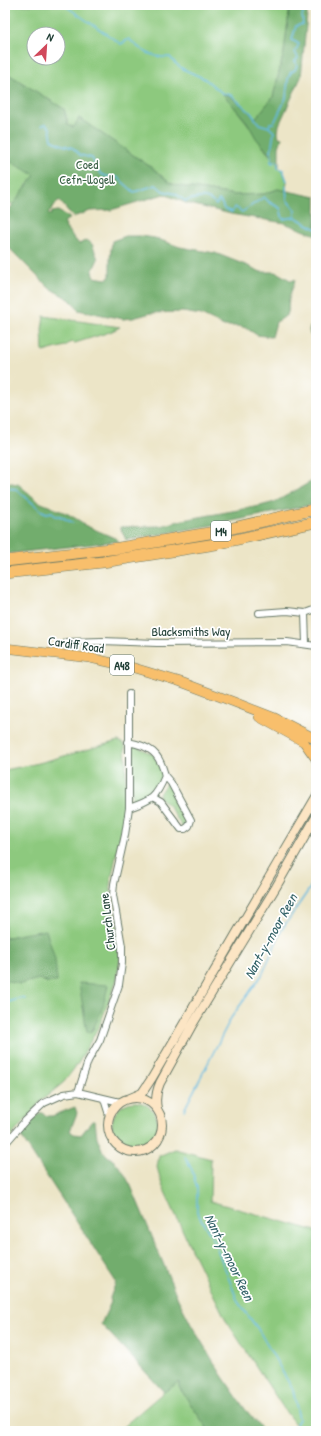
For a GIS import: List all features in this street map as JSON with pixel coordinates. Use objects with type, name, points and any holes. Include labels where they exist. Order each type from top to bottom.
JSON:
[{"type":"highway","name":"M4","points":[[5,561],[122,548],[215,532],[316,509]]},
{"type":"highway","name":"M4","points":[[5,573],[125,559],[216,544],[316,522]]},
{"type":"main road","name":"Cardiff Road","points":[[5,648],[51,653],[115,663],[181,682],[275,718],[316,739]]},
{"type":"main road","name":"Cardiff Road","points":[[234,702],[304,742],[316,759]]},
{"type":"street","points":[[259,613],[287,611],[305,613],[316,609]]},
{"type":"street","points":[[305,613],[306,644]]},
{"type":"street","name":"Blacksmiths Way","points":[[67,642],[222,642],[306,644],[316,646]]},
{"type":"street","name":"Church Lane","points":[[78,1092],[88,1061],[100,1040],[119,985],[122,963],[122,946],[113,895],[116,867],[125,835],[129,808],[129,694]]},
{"type":"street","points":[[128,742],[145,746],[158,758],[165,776],[171,783],[191,820],[189,826],[185,830],[181,829],[161,802],[154,798]]},
{"type":"street","points":[[129,808],[154,798],[165,776]]},
{"type":"street","points":[[316,796],[152,1078],[142,1093],[124,1100],[114,1108],[110,1115],[108,1125],[109,1134],[114,1143],[122,1149],[131,1152],[140,1152],[149,1148],[156,1142],[162,1132],[162,1122],[157,1108],[156,1099],[156,1092],[160,1083],[191,1027],[316,817]]},
{"type":"street","points":[[5,1144],[25,1121],[44,1103],[64,1094],[78,1092],[95,1095],[104,1099],[144,1099],[157,1108]]},
{"type":"street","points":[[104,1099],[110,1115]]},
{"type":"green space","points":[[5,5],[290,5],[284,52],[273,97],[255,119],[251,113],[223,93],[265,149],[273,159],[278,162],[278,168],[283,170],[287,181],[286,191],[278,189],[264,194],[235,195],[179,186],[170,183],[152,168],[79,118],[74,128],[68,125],[64,109],[5,72]]},
{"type":"green space","points":[[290,5],[308,5],[301,77],[279,125],[278,133],[279,137],[282,138],[279,147],[279,169],[277,162],[271,162],[272,157],[256,138],[247,122],[222,93],[231,97],[240,104],[255,119],[273,97],[284,52]]},
{"type":"green space","name":"Coed Cefn-llogell","points":[[5,72],[64,109],[68,125],[74,127],[79,118],[152,168],[170,183],[179,186],[235,195],[264,194],[278,189],[316,197],[316,235],[284,223],[231,214],[186,203],[164,194],[111,210],[90,211],[73,217],[59,200],[48,213],[51,215],[52,212],[58,211],[70,218],[64,222],[66,225],[65,227],[79,244],[87,240],[92,244],[98,259],[92,272],[94,277],[106,279],[110,277],[112,241],[126,236],[141,236],[155,238],[180,247],[215,253],[261,272],[276,272],[292,281],[295,279],[287,314],[276,322],[272,337],[257,335],[246,328],[238,326],[224,326],[201,315],[183,312],[151,313],[123,319],[78,310],[69,299],[49,288],[5,244],[5,215],[35,175],[5,159]]},
{"type":"green space","points":[[5,159],[36,175],[13,205],[5,200]]},
{"type":"green space","points":[[44,316],[120,327],[110,332],[75,343],[71,342],[65,346],[43,352],[42,329]]},
{"type":"green space","points":[[315,326],[316,339],[310,335],[309,330],[310,327]]},
{"type":"green space","points":[[316,479],[316,504],[213,525],[126,540],[120,527],[160,526],[183,520],[260,506],[275,502]]},
{"type":"green space","points":[[5,482],[18,484],[39,502],[68,514],[80,521],[82,524],[119,541],[5,554]]},
{"type":"green space","points":[[118,741],[125,745],[125,815],[110,884],[120,948],[120,959],[117,979],[100,1024],[79,1062],[64,1082],[41,1101],[5,1144],[5,980],[20,984],[39,979],[46,982],[57,981],[23,934],[5,938],[5,770],[39,763]],"holes":[[[80,984],[92,985],[94,1028],[90,1033],[87,1032]]]},
{"type":"green space","points":[[134,745],[154,755],[163,772],[161,781],[151,797],[132,805],[132,747]]},
{"type":"green space","points":[[166,783],[168,783],[189,819],[187,826],[182,827],[169,806],[160,798],[159,794]]},
{"type":"green space","points":[[46,930],[55,959],[57,982],[46,982],[39,979],[20,984],[5,980],[5,938]]},
{"type":"green space","points":[[79,983],[108,985],[102,1010],[90,1033],[87,1032]]},
{"type":"green space","points":[[130,1102],[140,1102],[148,1106],[154,1112],[158,1120],[158,1130],[154,1138],[148,1144],[140,1148],[130,1148],[122,1144],[116,1138],[112,1130],[112,1120],[116,1112],[122,1106]]},
{"type":"green space","points":[[75,1107],[77,1113],[70,1131],[74,1134],[81,1135],[92,1121],[95,1121],[97,1137],[103,1152],[122,1170],[131,1186],[178,1299],[192,1326],[221,1374],[245,1409],[264,1431],[209,1431],[179,1387],[179,1382],[164,1392],[101,1324],[111,1302],[110,1298],[116,1282],[20,1135],[28,1124],[41,1112],[47,1116],[52,1116]]},
{"type":"green space","points":[[175,1149],[211,1159],[210,1201],[316,1231],[316,1431],[300,1431],[227,1322],[162,1185],[157,1167],[159,1156]]},
{"type":"green space","points":[[179,1382],[179,1387],[209,1431],[118,1431],[166,1390]]},
{"type":"waterway","points":[[64,5],[121,44],[129,39],[148,53],[158,57],[170,57],[183,69],[205,79],[222,93],[231,95],[251,113],[259,124],[269,127],[274,132],[271,162],[278,162],[278,168],[283,170],[287,181]]},
{"type":"waterway","points":[[269,127],[270,123],[274,123],[286,98],[288,79],[291,72],[295,70],[297,65],[295,61],[298,58],[295,52],[299,44],[292,40],[296,26],[303,24],[302,16],[305,5]]},
{"type":"waterway","points":[[42,125],[46,124],[50,128],[52,140],[73,148],[80,155],[92,158],[100,174],[117,177],[134,192],[156,185],[163,191],[176,194],[185,201],[205,198],[209,199],[216,205],[219,200],[224,209],[232,212],[235,207],[242,212],[264,197],[269,202],[280,208],[283,219],[295,217]]},
{"type":"waterway","points":[[286,186],[287,200],[295,210],[295,217],[316,229]]},
{"type":"waterway","name":"Nant-y-moor Reen","points":[[5,488],[16,489],[42,511],[47,513],[52,512],[55,516],[60,516],[73,523]]},
{"type":"waterway","name":"Nant-y-moor Reen","points":[[184,1110],[231,1018],[262,975],[282,929],[316,877]]},
{"type":"waterway","points":[[5,1003],[22,998],[25,999]]},
{"type":"waterway","name":"Nant-y-moor Reen","points":[[185,1157],[192,1170],[197,1188],[197,1212],[214,1241],[238,1302],[258,1329],[293,1390],[299,1419],[296,1424]]}]
